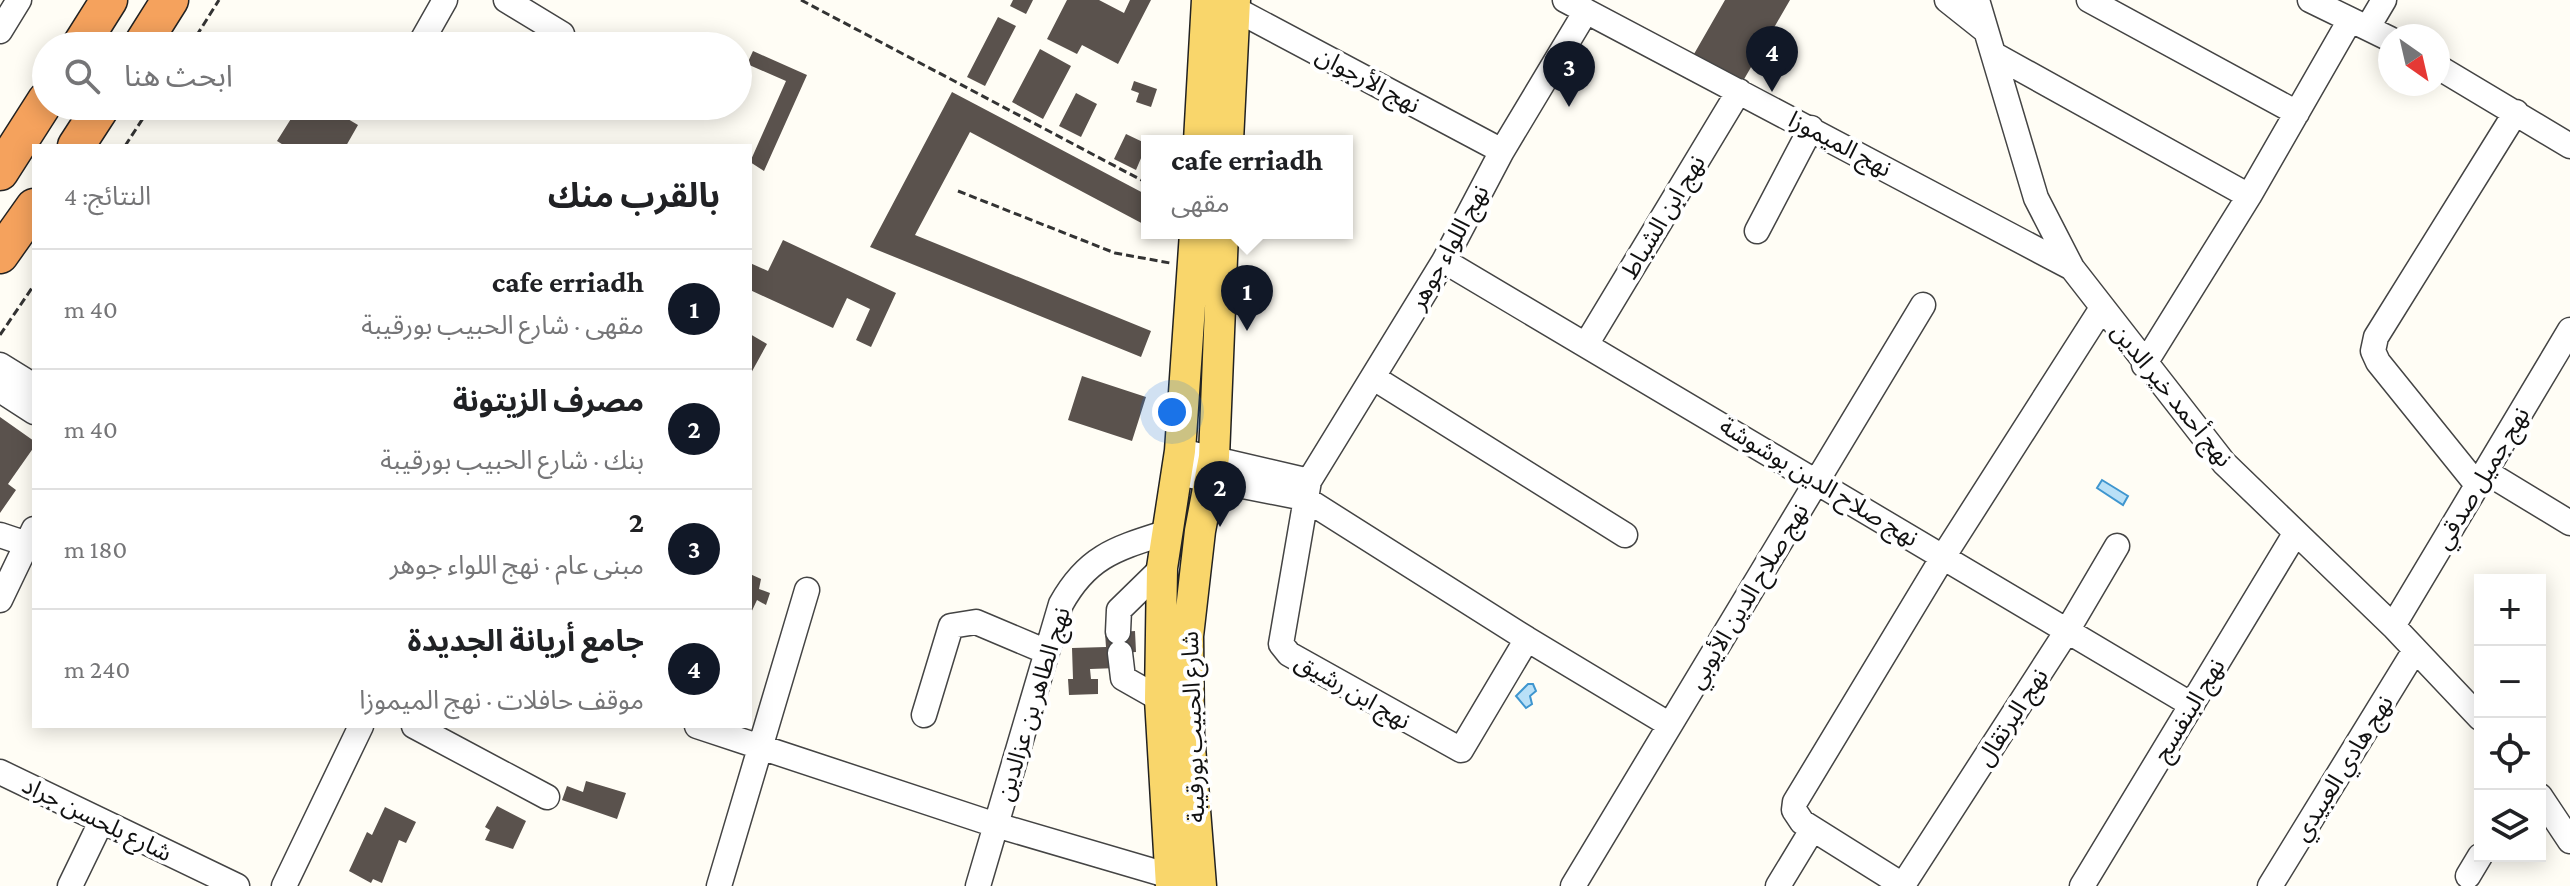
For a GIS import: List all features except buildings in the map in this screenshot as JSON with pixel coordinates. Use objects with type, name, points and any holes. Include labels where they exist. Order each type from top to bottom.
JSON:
[{"type":"highway","points":[[89,32],[109,0]]},
{"type":"highway","points":[[150,32],[170,0]]},
{"type":"highway","points":[[0,126],[32,101]]},
{"type":"highway","points":[[0,172],[33,120]]},
{"type":"highway","points":[[77,144],[93,120]]},
{"type":"highway","points":[[0,255],[32,210]]},
{"type":"main road","points":[[1200,135],[1225,3]]},
{"type":"main road","points":[[1225,3],[1228,135]]},
{"type":"main road","points":[[1171,881],[1160,699],[1162,568],[1179,462],[1195,239]]},
{"type":"main road","name":"شارع الحبيب بورقيبة","points":[[1201,886],[1189,734],[1188,636],[1211,468],[1223,239]]},
{"type":"street","points":[[0,31],[19,0]]},
{"type":"street","points":[[427,32],[445,0]]},
{"type":"street","points":[[506,0],[559,32]]},
{"type":"street","points":[[1947,0],[1986,31]]},
{"type":"street","name":"نهج أحمد خير الدين","points":[[1977,0],[2036,198],[2072,268],[2144,365],[2224,463],[2393,626],[2474,712]]},
{"type":"street","points":[[2089,0],[2297,113]]},
{"type":"street","points":[[2310,0],[2378,33]]},
{"type":"street","points":[[2144,365],[2297,113],[2359,23],[2384,0]]},
{"type":"street","name":"نهج الأرجوان","points":[[1225,3],[1502,151]]},
{"type":"street","name":"نهج اللواء جوهر","points":[[1307,490],[1444,261],[1576,6]]},
{"type":"street","name":"نهج الميموزا","points":[[1576,6],[2072,268]]},
{"type":"street","points":[[1995,55],[2249,196]]},
{"type":"street","points":[[2450,74],[2570,146]]},
{"type":"street","name":"نهج ابن الشباط","points":[[1587,343],[1739,91]]},
{"type":"street","points":[[2516,112],[2376,337],[2373,351],[2378,362],[2482,479],[2570,523]]},
{"type":"street","points":[[1757,231],[1811,128]]},
{"type":"street","name":"نهج صلاح الدين بوشوشة","points":[[1444,261],[1587,343],[2192,705]]},
{"type":"street","name":"نهج صلاح الدين الأيوبي","points":[[1573,886],[1923,305]]},
{"type":"street","points":[[1904,885],[1812,830],[1796,816],[1795,802],[1943,557],[2102,308]]},
{"type":"street","name":"نهج جميل صدقي","points":[[2393,626],[2570,330]]},
{"type":"street","points":[[0,365],[32,385]]},
{"type":"street","points":[[1374,378],[1625,535]]},
{"type":"street","points":[[0,390],[32,411]]},
{"type":"street","points":[[1179,462],[1307,490],[1527,639],[1670,725]]},
{"type":"street","name":"نهج ابن رشيق","points":[[1307,490],[1281,644],[1289,654],[1461,750],[1527,639]]},
{"type":"street","name":"نهج الطاهر بن عزالدين","points":[[978,886],[1061,604],[1082,572],[1117,549],[1168,532]]},
{"type":"street","name":"نهج البنفسج","points":[[2082,886],[2295,534]]},
{"type":"street","points":[[0,535],[31,536],[0,600]]},
{"type":"street","name":"نهج البرتقال","points":[[1904,885],[2067,631],[2117,546]]},
{"type":"street","points":[[1160,699],[1123,678],[1119,610],[1162,568]]},
{"type":"street","points":[[719,886],[807,590]]},
{"type":"street","points":[[924,715],[951,626],[976,622],[1047,652]]},
{"type":"street","name":"نهج هادي العبيدي","points":[[2270,886],[2415,650]]},
{"type":"street","points":[[284,886],[360,728]]},
{"type":"street","points":[[418,728],[547,797]]},
{"type":"street","points":[[703,728],[1171,881]]},
{"type":"street","name":"شارع بلحسن جراد","points":[[0,772],[237,886]]},
{"type":"street","points":[[2546,805],[2570,841]]},
{"type":"street","points":[[70,886],[101,822]]},
{"type":"street","points":[[1778,886],[1812,830]]},
{"type":"path","points":[[199,32],[219,0]]},
{"type":"path","points":[[801,0],[1141,180]]},
{"type":"path","points":[[126,144],[142,120]]},
{"type":"path","points":[[958,191],[1115,253],[1194,267]]},
{"type":"path","points":[[0,335],[32,288]]},
{"type":"water","points":[[2102,480],[2128,496],[2123,505],[2097,488]]},
{"type":"water","points":[[1528,684],[1533,684],[1536,691],[1530,696],[1532,704],[1526,708],[1516,696]]},
{"type":"place","name":"جامع أريانة الجديدة","points":[[1772,92]]},
{"type":"place","name":"2","points":[[1569,107]]},
{"type":"place","name":"cafe erriadh","points":[[1247,331]]},
{"type":"place","name":"مصرف الزيتونة","points":[[1220,527]]}]
